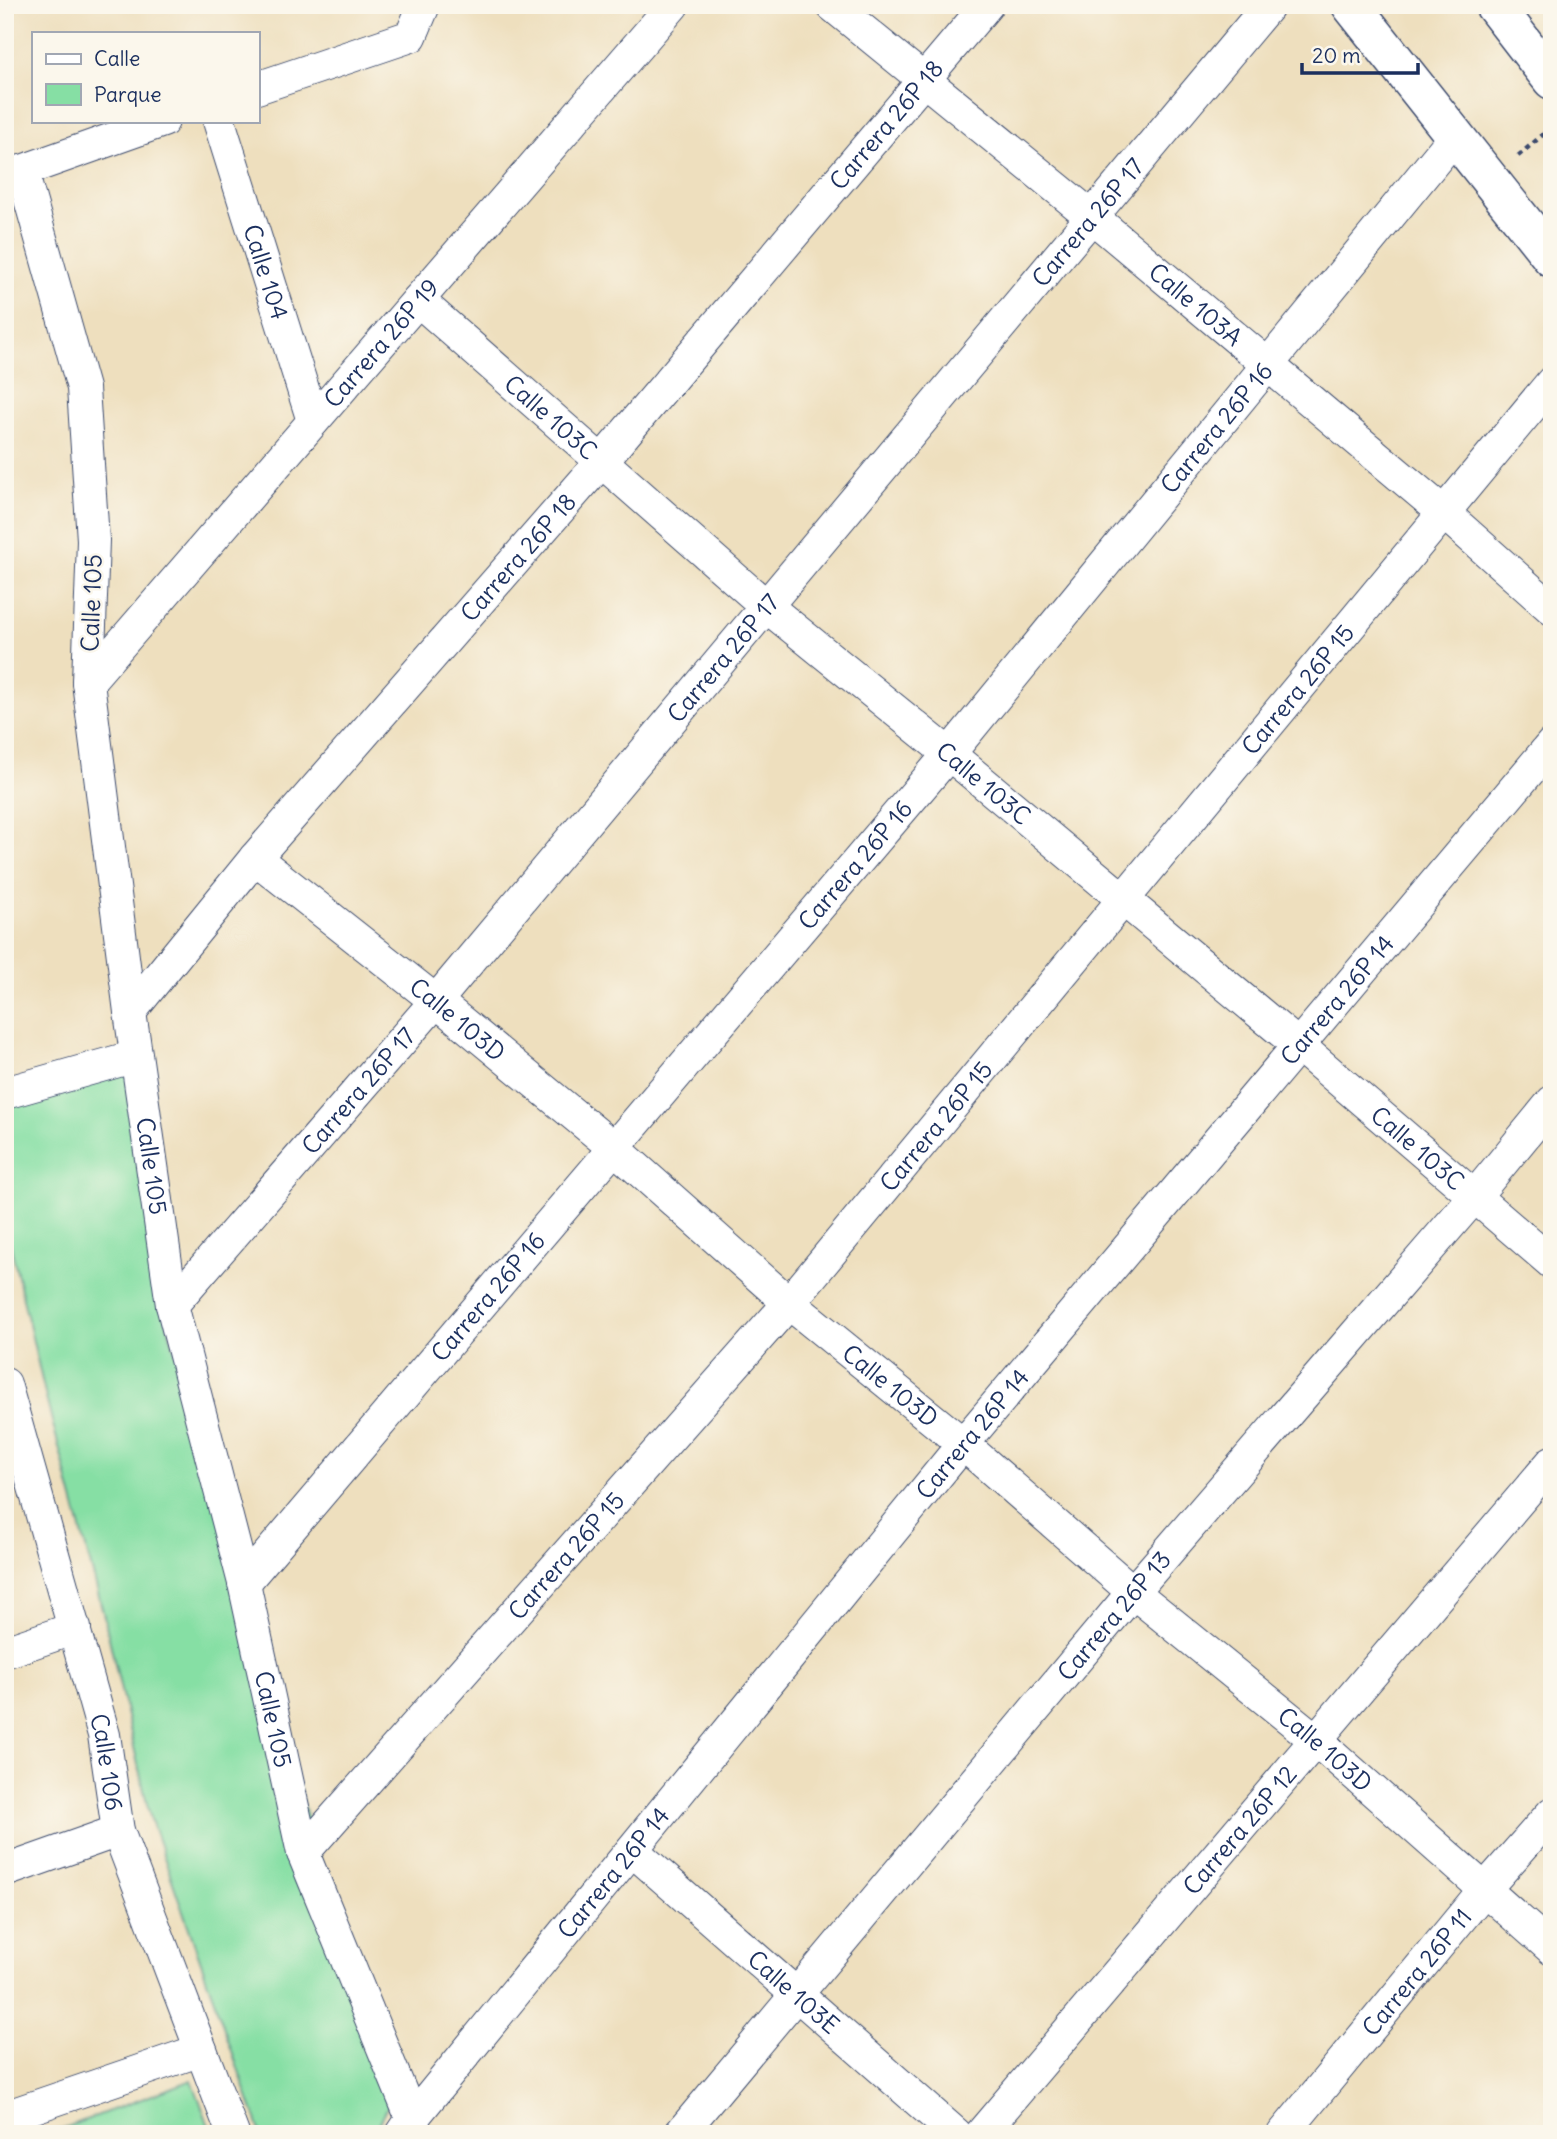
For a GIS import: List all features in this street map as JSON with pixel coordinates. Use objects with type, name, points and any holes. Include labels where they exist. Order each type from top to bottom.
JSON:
[{"type":"street","points":[[259,87],[411,36],[424,5]]},
{"type":"street","name":"Carrera 26P 19","points":[[88,682],[673,5]]},
{"type":"street","name":"Calle 103A","points":[[832,5],[1091,216],[1444,512],[1552,609]]},
{"type":"street","name":"Carrera 26P 18","points":[[130,1012],[255,858],[601,462],[987,5]]},
{"type":"street","name":"Carrera 26P 17","points":[[172,1306],[436,1001],[1269,5]]},
{"type":"street","points":[[1351,5],[1552,258]]},
{"type":"street","points":[[1494,5],[1552,80]]},
{"type":"street","points":[[13,174],[160,122]]},
{"type":"street","name":"Calle 104","points":[[219,122],[313,421]]},
{"type":"street","name":"Carrera 26P 16","points":[[244,1584],[949,754],[1455,136]]},
{"type":"street","name":"Calle 105","points":[[13,174],[83,388],[93,540],[88,682],[130,1012],[172,1306],[244,1584],[303,1853],[410,2129]]},
{"type":"street","name":"Calle 103C","points":[[418,300],[766,606],[949,754],[1298,1045],[1552,1263]]},
{"type":"street","name":"Carrera 26P 15","points":[[303,1853],[789,1303],[1552,382]]},
{"type":"street","name":"Carrera 26P 14","points":[[410,2129],[632,1850],[963,1444],[1552,744]]},
{"type":"street","name":"Calle 103D","points":[[255,858],[436,1001],[613,1147],[789,1303],[963,1444],[1133,1592],[1316,1740],[1552,1949]]},
{"type":"street","points":[[5,1093],[136,1056]]},
{"type":"street","name":"Carrera 26P 13","points":[[680,2134],[1133,1592],[1475,1196],[1552,1102]]},
{"type":"street","name":"Calle 106","points":[[5,1384],[12,1433],[75,1628],[104,1735],[118,1830],[233,2134]]},
{"type":"street","name":"Carrera 26P 12","points":[[981,2134],[1552,1462]]},
{"type":"street","points":[[5,1652],[75,1628]]},
{"type":"street","name":"Carrera 26P 11","points":[[1283,2134],[1484,1890],[1552,1813]]},
{"type":"street","points":[[5,1871],[118,1830]]},
{"type":"street","name":"Calle 103E","points":[[632,1850],[956,2134]]},
{"type":"street","points":[[5,2117],[201,2050]]},
{"type":"green space","points":[[127,1071],[165,1316],[389,2104],[374,2134],[261,2134],[150,1817],[103,1612],[47,1402],[5,1221],[5,1107]]},
{"type":"green space","points":[[192,2080],[212,2134],[48,2134]]}]
